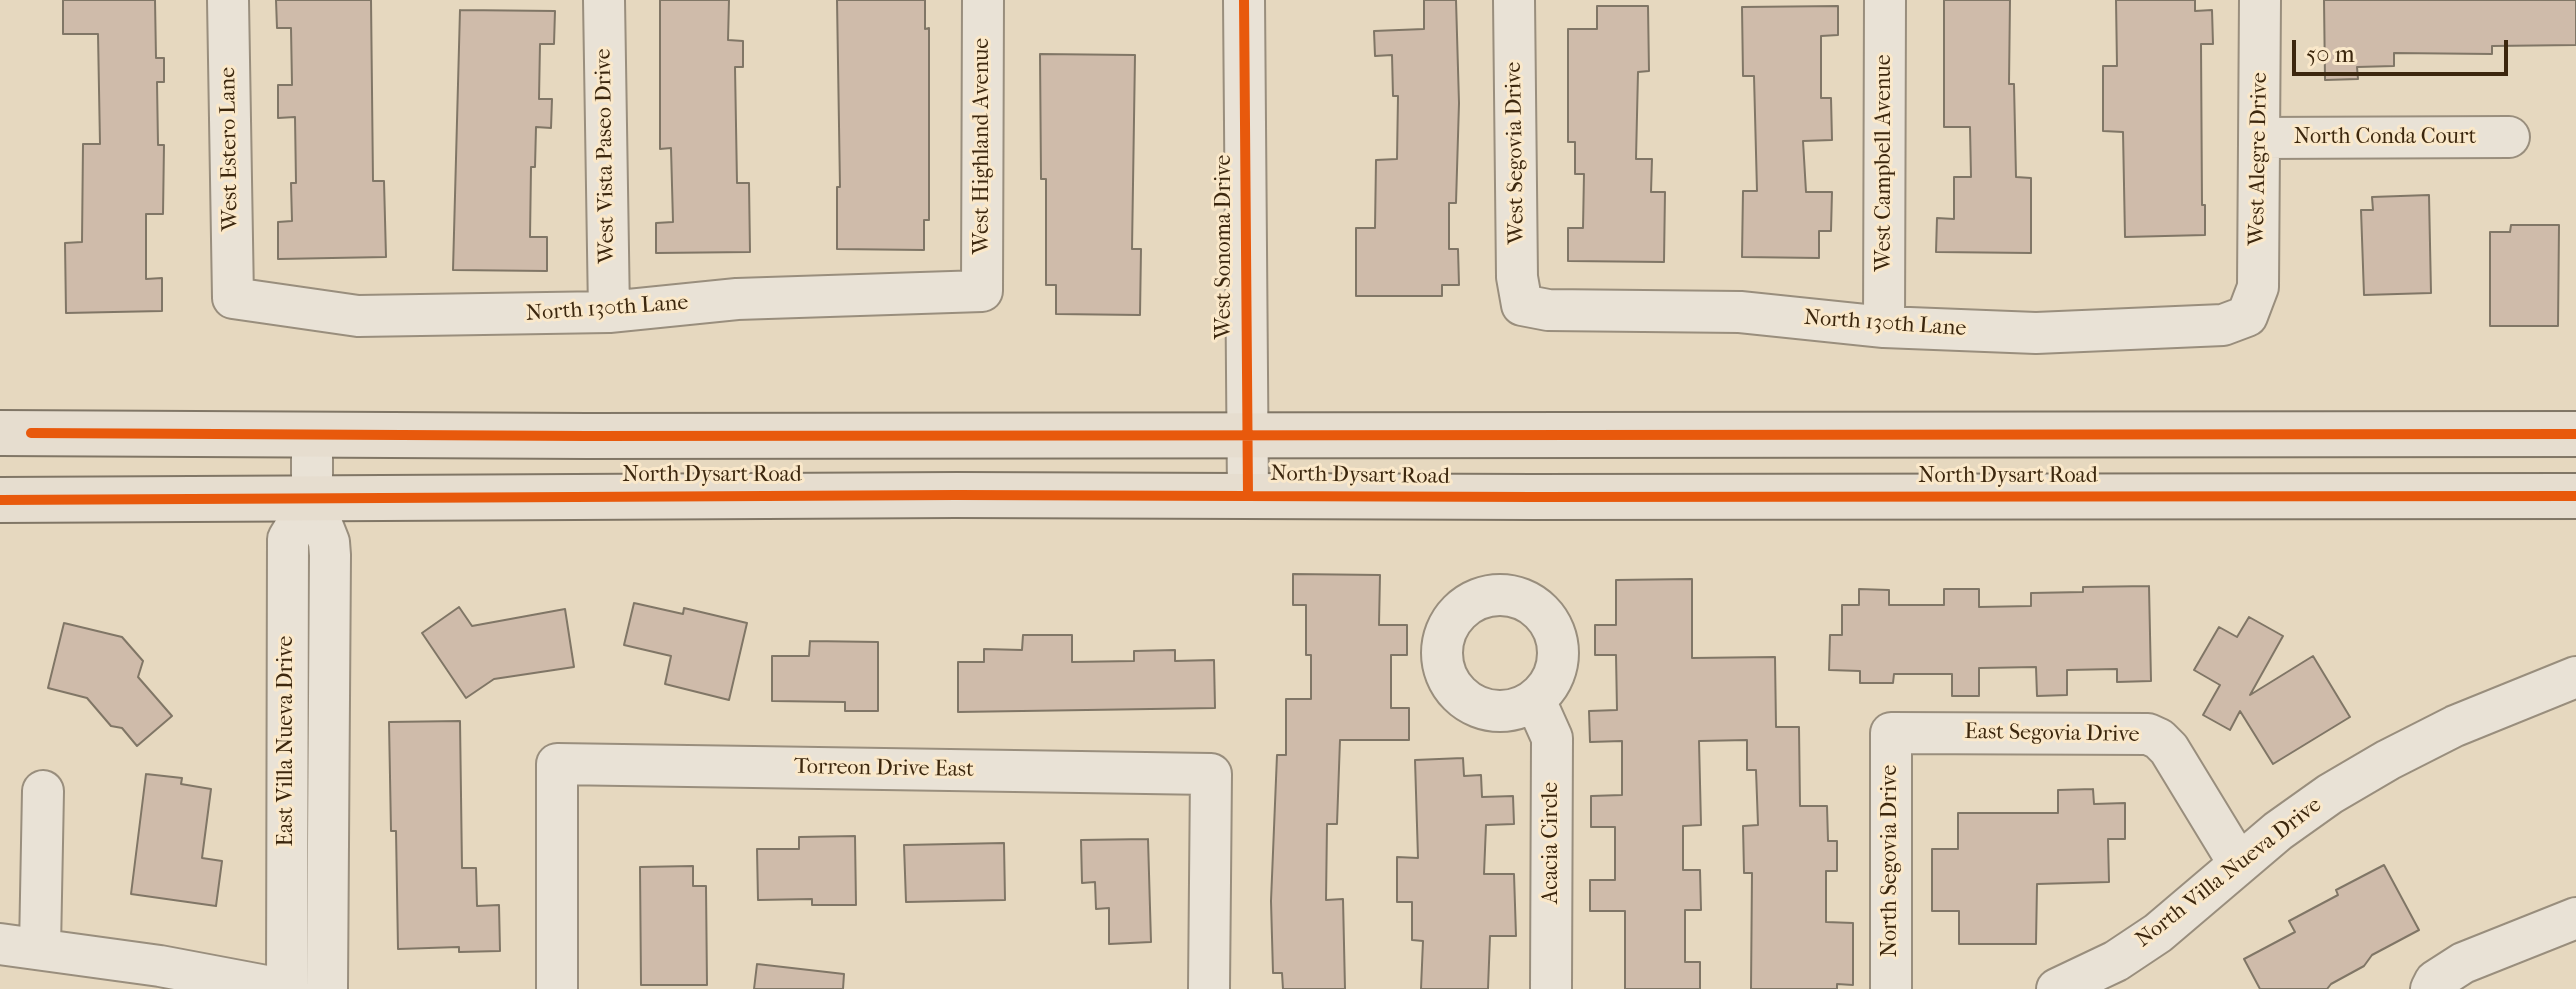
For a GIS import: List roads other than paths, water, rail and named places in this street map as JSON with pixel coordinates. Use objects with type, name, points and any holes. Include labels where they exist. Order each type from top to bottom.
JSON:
[{"type":"main road","name":"North Dysart Road","points":[[0,433],[1247,436],[2576,434]]},
{"type":"main road","name":"North Dysart Road","points":[[0,500],[1248,495],[2576,496]]},
{"type":"street","name":"West Estero Lane","points":[[228,0],[233,298]]},
{"type":"street","name":"West Vista Paseo Drive","points":[[604,0],[609,312]]},
{"type":"street","name":"West Highland Avenue","points":[[982,291],[983,0]]},
{"type":"street","name":"West Sonoma Drive","points":[[1244,0],[1248,495]]},
{"type":"street","name":"West Segovia Drive","points":[[1514,0],[1517,277],[1522,305]]},
{"type":"street","name":"West Campbell Avenue","points":[[1884,327],[1885,0]]},
{"type":"street","name":"West Alegre Drive","points":[[2247,316],[2258,287],[2260,0]]},
{"type":"street","name":"North Conda Court","points":[[2260,138],[2509,137]]},
{"type":"street","name":"North 130th Lane","points":[[233,298],[358,316],[609,312],[737,299],[982,291]]},
{"type":"street","name":"North 130th Lane","points":[[1522,305],[1548,310],[1740,312],[1884,327],[2036,333],[2223,325],[2247,316]]},
{"type":"street","name":"East Villa Nueva Drive","points":[[312,434],[312,499],[329,542],[327,989]]},
{"type":"street","name":"East Villa Nueva Drive","points":[[284,989],[288,539],[312,499]]},
{"type":"street","name":"North Villa Nueva Drive","points":[[2057,989],[2116,961],[2158,933],[2278,831],[2330,794],[2455,726],[2576,677]]},
{"type":"street","name":"Acacia Circle","points":[[1535,700],[1552,738],[1551,989]]},
{"type":"street","name":"East Segovia Drive","points":[[1891,733],[2148,734],[2169,749],[2239,864]]},
{"type":"street","name":"North Segovia Drive","points":[[1891,733],[1891,989]]},
{"type":"street","name":"Torreon Drive East","points":[[557,989],[557,764],[1211,774],[1209,989]]},
{"type":"street","points":[[40,948],[43,791]]},
{"type":"street","points":[[2431,989],[2435,981],[2463,963],[2576,918]]},
{"type":"street","points":[[0,944],[160,966],[284,989]]}]
